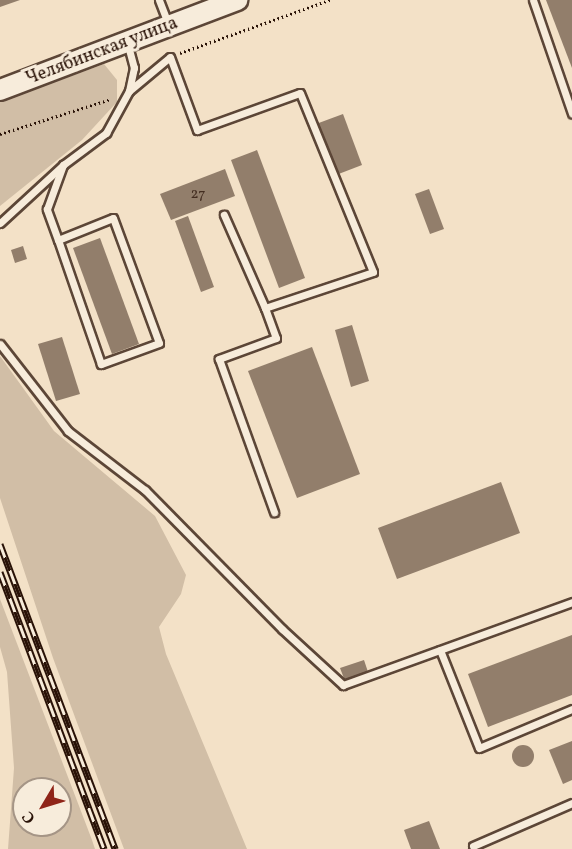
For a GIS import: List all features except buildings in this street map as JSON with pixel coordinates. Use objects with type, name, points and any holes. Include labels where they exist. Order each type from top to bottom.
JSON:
[{"type":"street","name":"Челябинская улица","points":[[0,90],[237,0]]},
{"type":"lane","points":[[159,0],[170,26]]},
{"type":"lane","points":[[533,0],[572,112]]},
{"type":"lane","points":[[0,224],[63,165],[106,133],[129,91],[134,68],[127,42]]},
{"type":"lane","points":[[129,91],[170,57],[197,130],[300,93],[373,272],[265,308]]},
{"type":"lane","points":[[58,240],[113,218],[159,343],[101,364],[47,209],[63,165]]},
{"type":"lane","points":[[224,215],[276,338],[219,359],[274,512]]},
{"type":"lane","points":[[0,344],[68,431],[145,490],[282,629],[343,685],[572,602]]},
{"type":"lane","points":[[440,650],[479,748],[572,709]]},
{"type":"lane","points":[[473,846],[572,803]]},
{"type":"path","points":[[170,57],[330,0]]},
{"type":"path","points":[[0,134],[98,105],[129,91]]},
{"type":"shaded area","points":[[104,64],[117,80],[117,102],[82,140],[0,206],[0,102]]},
{"type":"shaded area","points":[[0,356],[54,431],[155,516],[186,575],[181,594],[159,627],[166,654],[247,849],[124,849],[53,658],[0,498]]},
{"type":"shaded area","points":[[0,599],[68,777],[13,777],[7,672],[0,647]]},
{"type":"shaded area","points":[[72,788],[95,849],[8,849],[12,795],[12,837],[72,837]]},
{"type":"railway","points":[[0,544],[115,849]]},
{"type":"railway","points":[[0,572],[104,849]]}]
